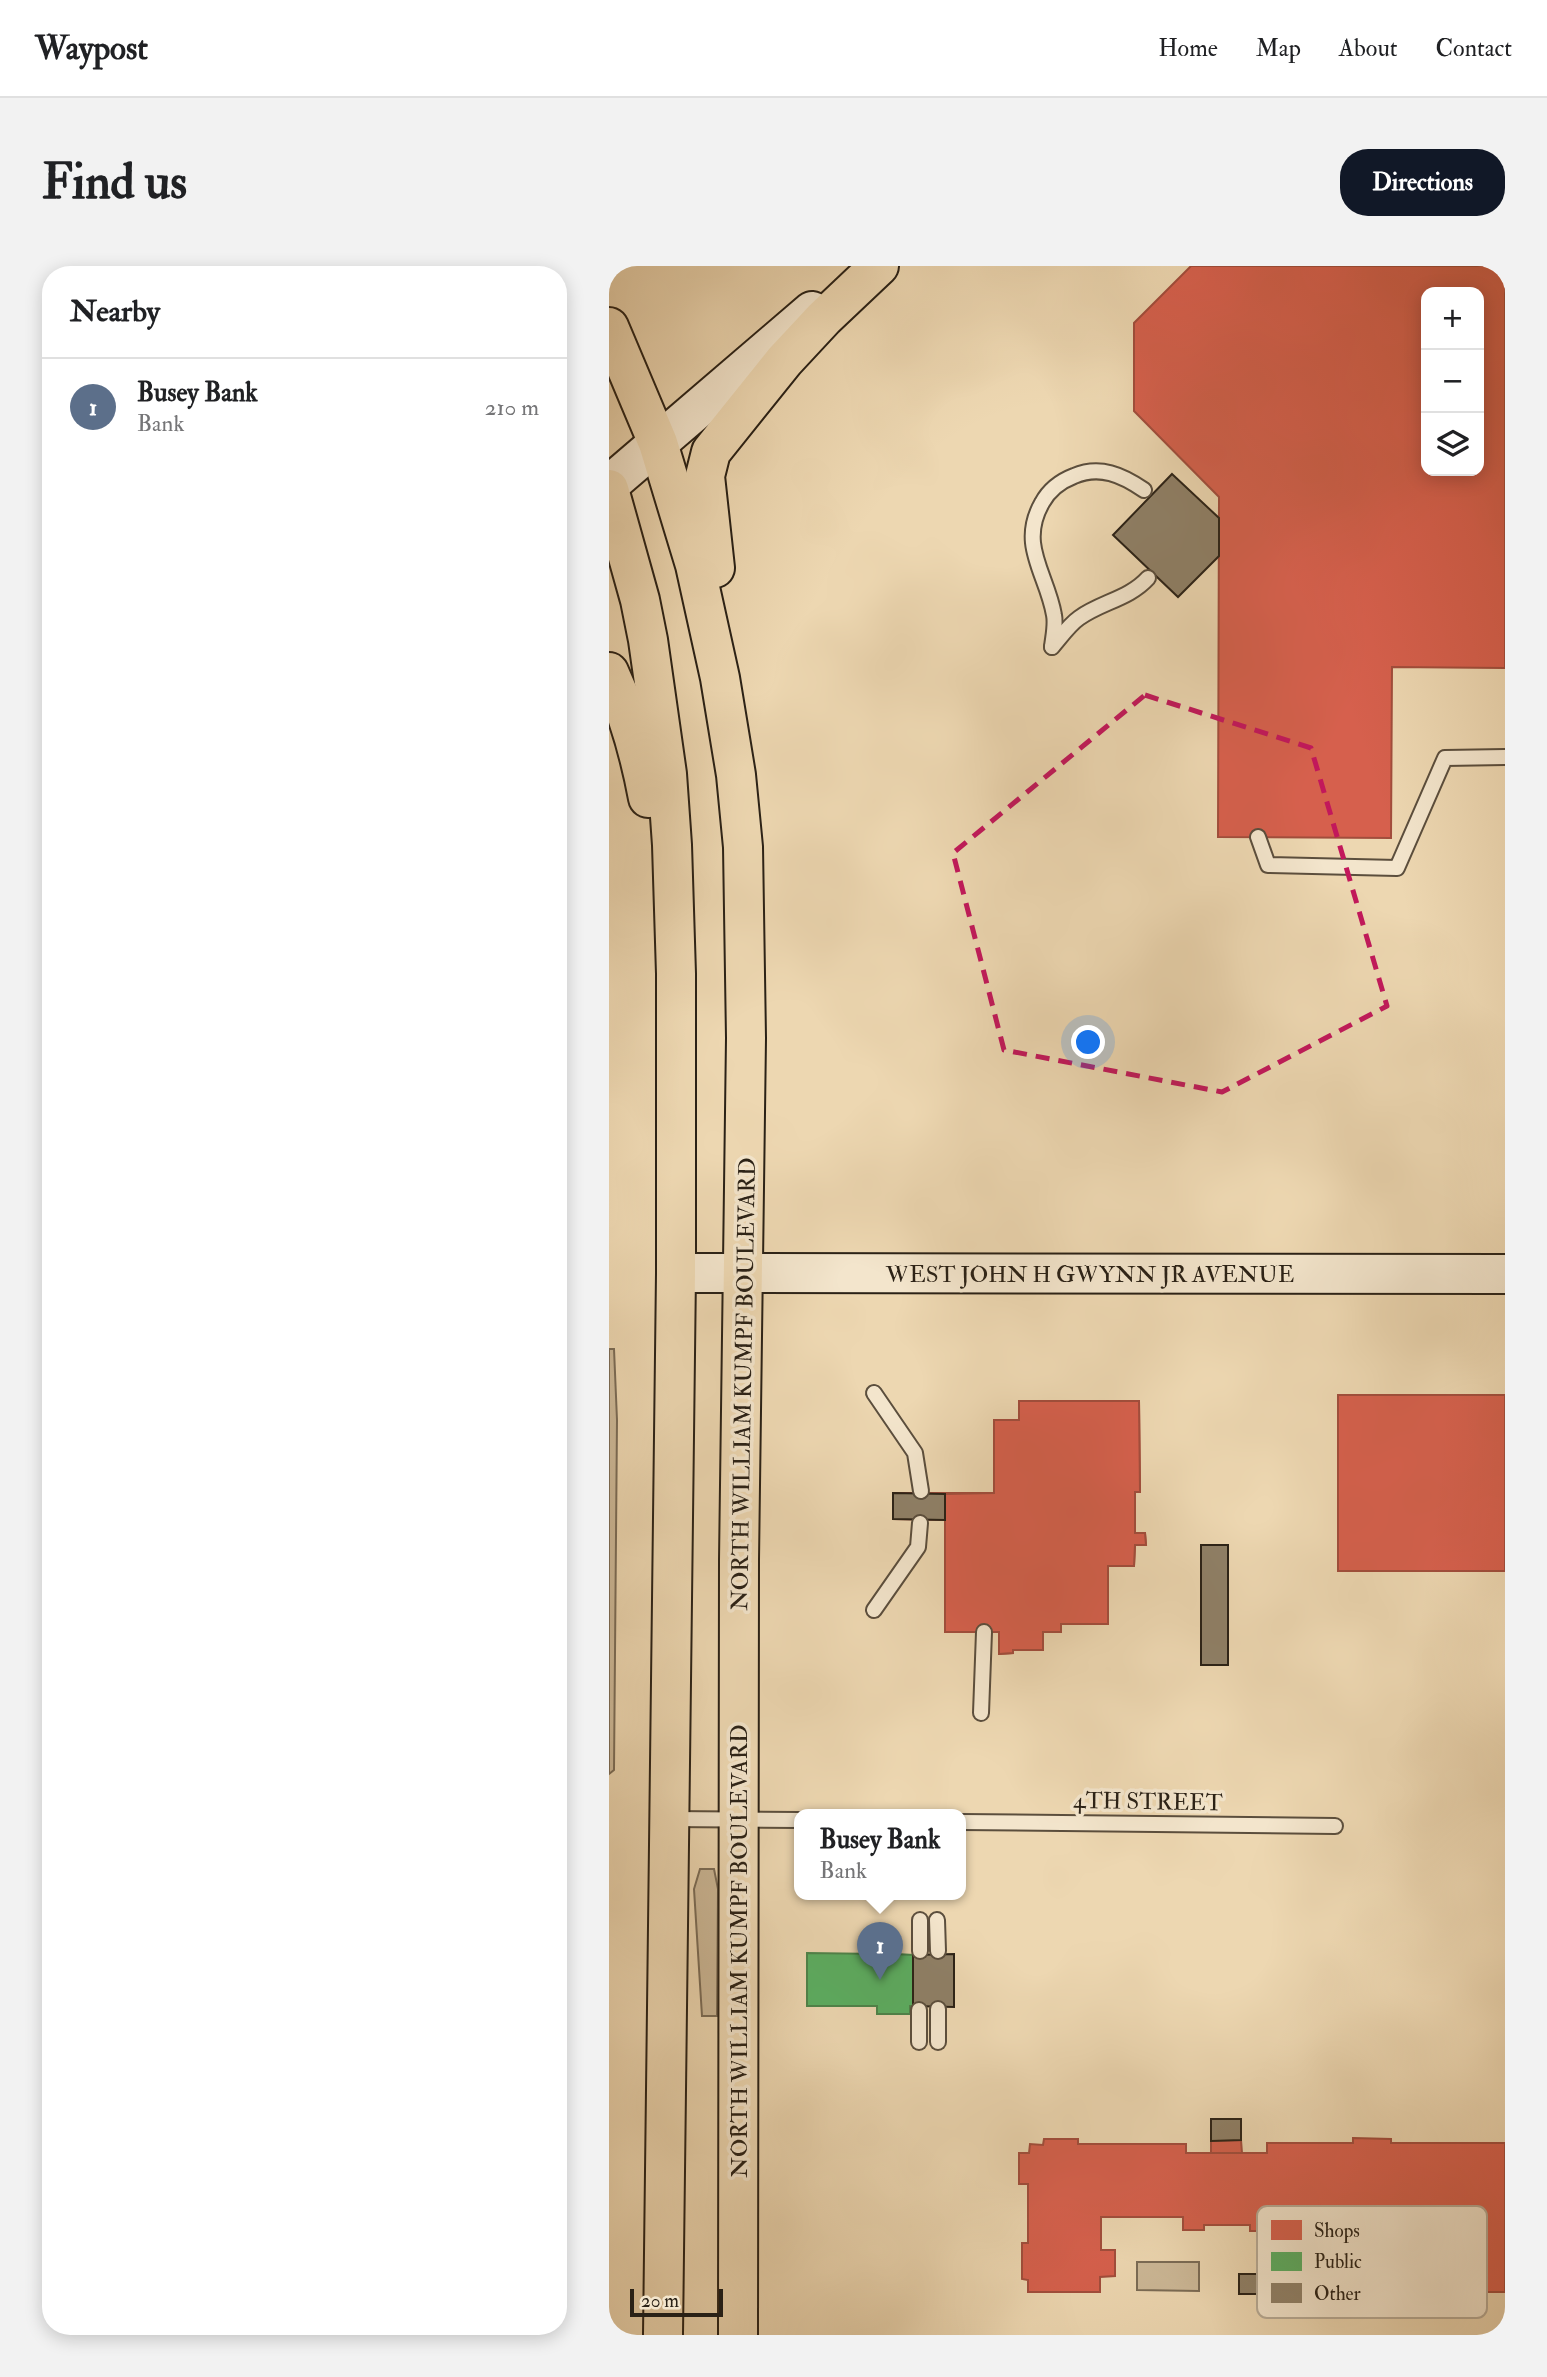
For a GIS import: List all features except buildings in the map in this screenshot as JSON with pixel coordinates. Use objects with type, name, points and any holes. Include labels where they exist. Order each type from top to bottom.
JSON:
[{"type":"main road","points":[[747,977],[749,850],[743,769],[705,476],[711,452],[717,443],[784,362],[824,318],[879,266]]},
{"type":"main road","name":"NORTH WILLIAM KUMPF BOULEVARD","points":[[609,327],[658,443],[695,565],[720,678],[736,775],[743,847],[747,977],[740,1560],[738,2335]]},
{"type":"main road","points":[[609,487],[640,600],[648,640],[667,774],[672,845],[676,1273],[663,2335]]},
{"type":"main road","points":[[609,672],[625,708],[648,799],[661,898],[676,1096]]},
{"type":"street","points":[[609,487],[865,266]]},
{"type":"street","name":"WEST JOHN H GWYNN JR AVENUE","points":[[676,1273],[1505,1274]]},
{"type":"lane","points":[[1144,490],[1126,477],[1105,471],[1083,472],[1063,480],[1047,495],[1036,513],[1031,535],[1055,617],[1052,647],[1079,618],[1122,598],[1148,578]]},
{"type":"lane","points":[[1258,837],[1268,865],[1397,868],[1445,758],[1505,757]]},
{"type":"lane","points":[[874,1393],[915,1453],[921,1492]]},
{"type":"lane","points":[[874,1610],[918,1547],[920,1523]]},
{"type":"lane","points":[[981,1713],[984,1632]]},
{"type":"lane","points":[[669,1819],[794,1820]]},
{"type":"lane","name":"4TH STREET","points":[[966,1822],[1335,1826]]},
{"type":"lane","points":[[919,1951],[920,1920]]},
{"type":"lane","points":[[937,1920],[938,1951]]},
{"type":"lane","points":[[919,2010],[919,2042]]},
{"type":"lane","points":[[938,2010],[938,2042]]},
{"type":"highlighted area","points":[[1145,695],[1311,748],[1387,1006],[1222,1092],[1004,1050],[953,853]]},
{"type":"shaded area","points":[[609,1349],[614,1349],[617,1420],[614,1770],[609,1774]]},
{"type":"shaded area","points":[[700,1869],[714,1869],[718,1889],[717,2016],[702,2016],[694,1889]]},
{"type":"shaded area","points":[[1137,2262],[1199,2262],[1199,2291],[1137,2290]]},
{"type":"place","name":"Busey Bank","points":[[880,1980]]}]
